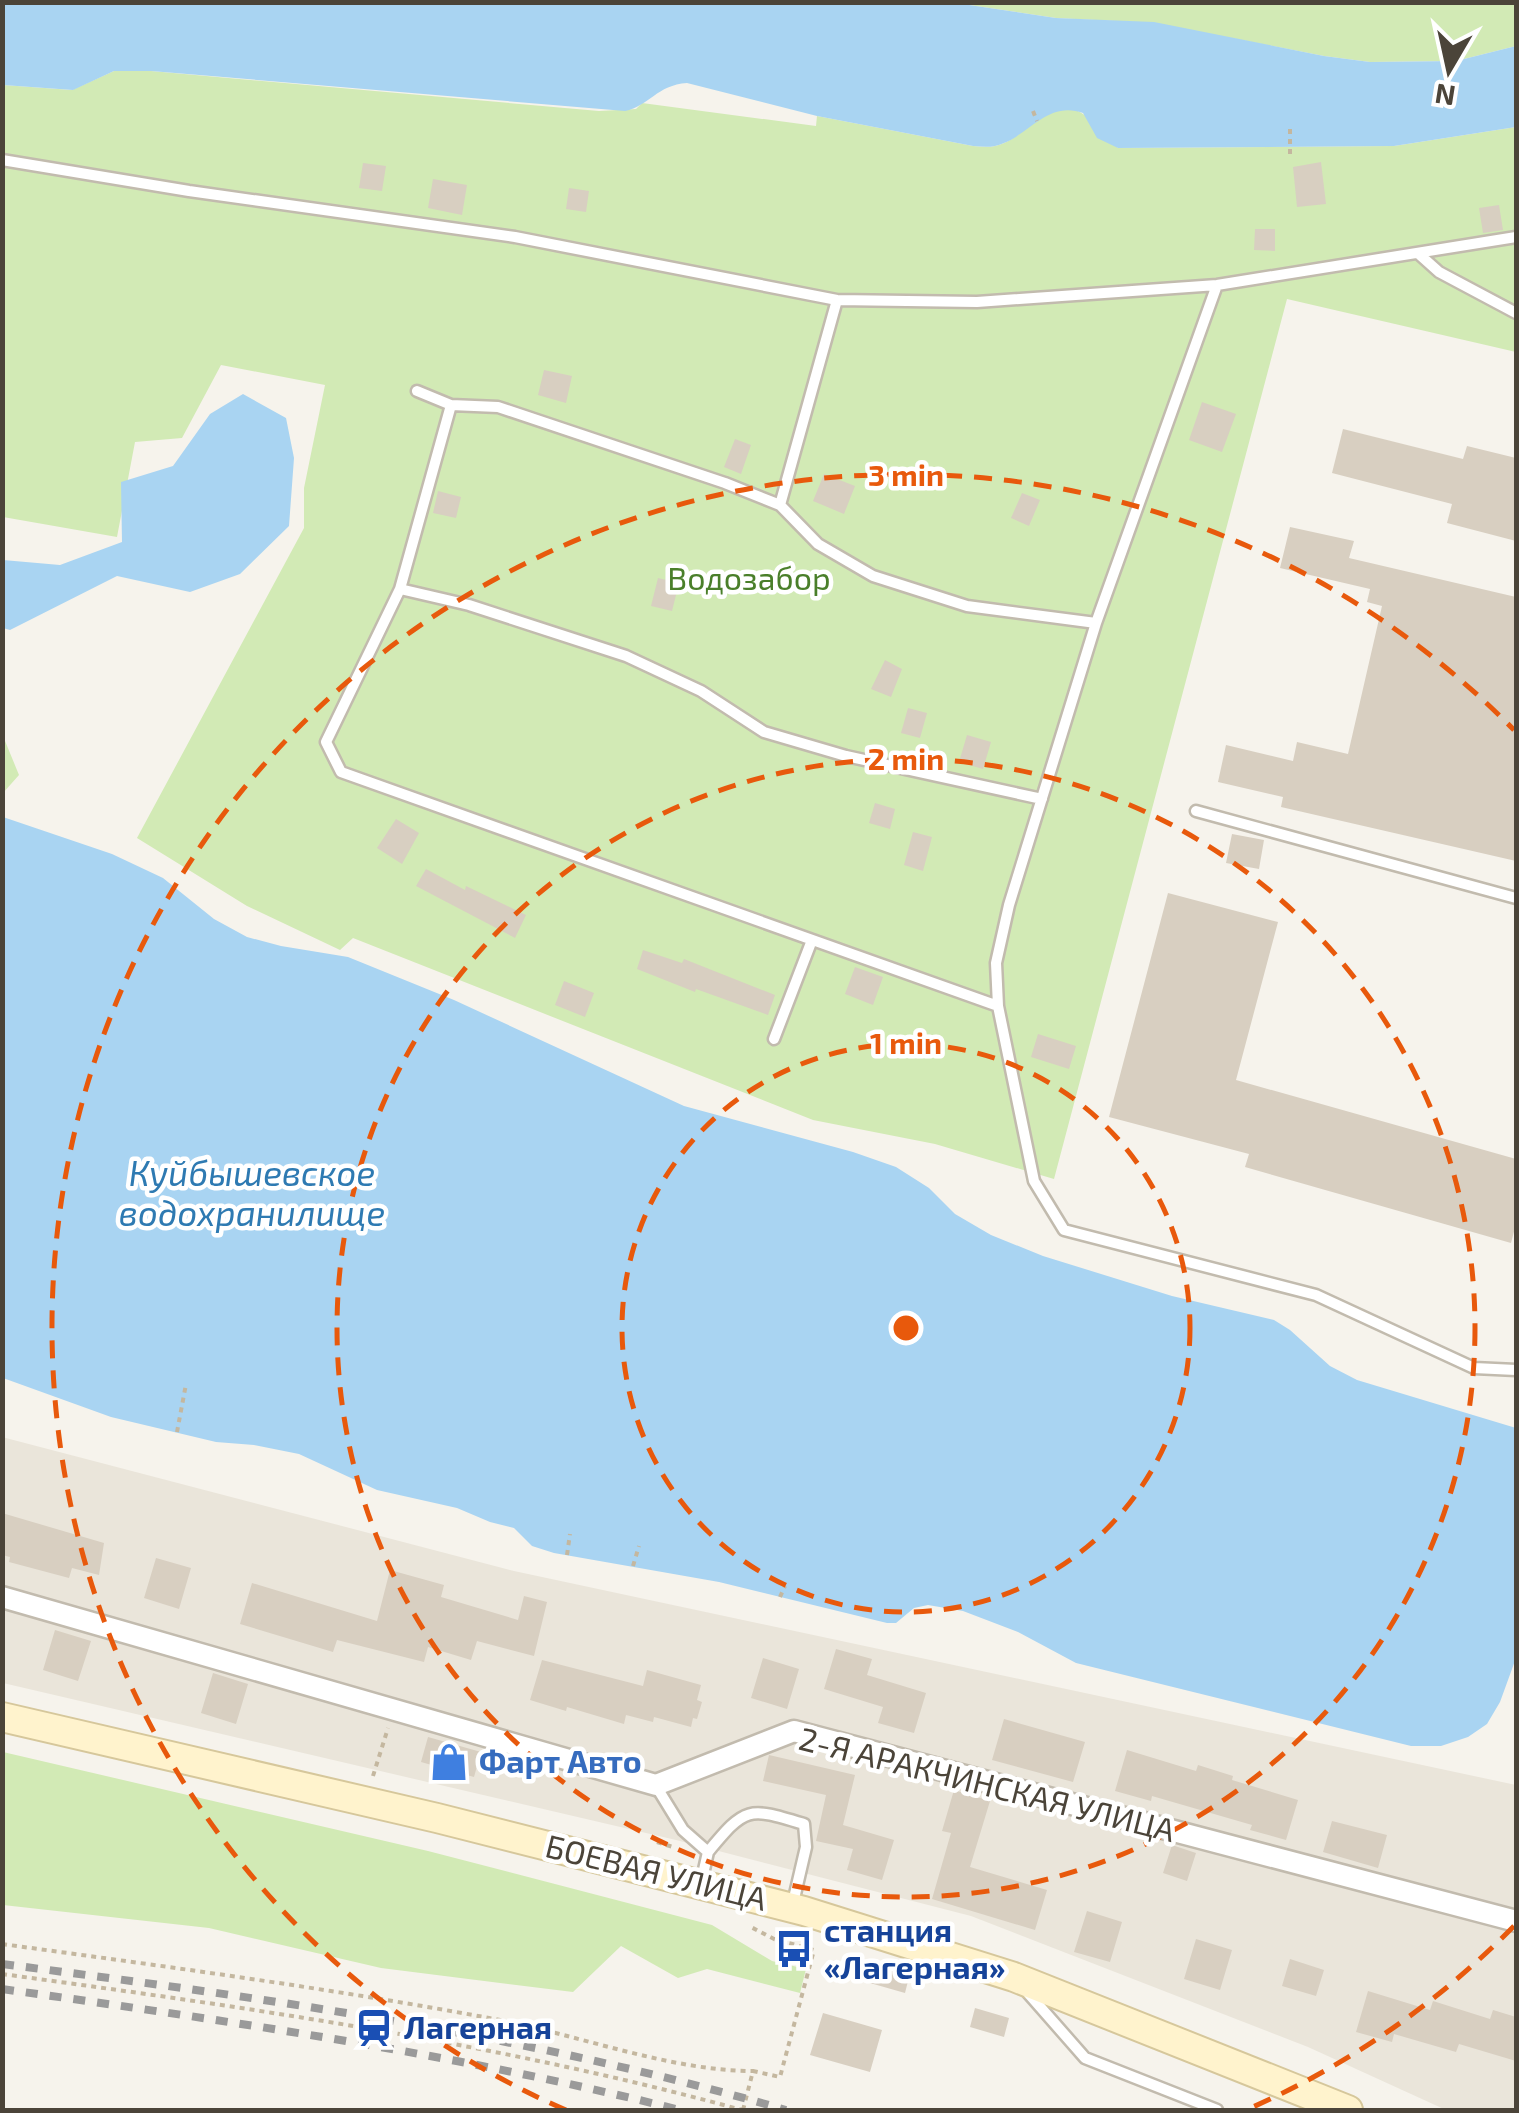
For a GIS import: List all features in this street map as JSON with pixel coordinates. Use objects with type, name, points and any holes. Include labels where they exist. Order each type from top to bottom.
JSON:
[{"type":"main road","name":"БОЕВАЯ УЛИЦА","points":[[2,1716],[366,1801],[792,1908],[1014,1977],[1305,2100],[1348,2110]]},
{"type":"street","points":[[2,1597],[656,1785]]},
{"type":"street","name":"2-Я АРАКЧИНСКАЯ УЛИЦА","points":[[656,1785],[794,1731],[1516,1921]]},
{"type":"lane","points":[[2,160],[515,237],[837,300],[977,302],[1217,285],[1516,238]]},
{"type":"lane","points":[[1420,255],[1439,272],[1516,313]]},
{"type":"lane","points":[[1217,285],[1096,623],[1009,905],[996,964],[998,1006],[1034,1181],[1064,1230],[1316,1296],[1474,1368],[1516,1370]]},
{"type":"lane","points":[[780,506],[837,300]]},
{"type":"lane","points":[[417,392],[452,405],[498,407],[725,483],[780,506],[818,544],[873,576],[967,606],[1096,623]]},
{"type":"lane","points":[[452,405],[400,589],[326,742],[341,772],[998,1006]]},
{"type":"lane","points":[[400,589],[470,604],[626,656],[701,691],[764,732],[846,756],[1042,800]]},
{"type":"lane","points":[[1196,811],[1516,898]]},
{"type":"lane","points":[[774,1039],[812,940]]},
{"type":"lane","points":[[656,1785],[683,1830],[708,1852]]},
{"type":"lane","points":[[701,1885],[708,1852],[737,1816],[762,1812],[804,1824],[806,1848],[792,1908]]},
{"type":"lane","points":[[1014,1977],[1084,2058],[1217,2110]]},
{"type":"path","points":[[1033,111],[1037,121]]},
{"type":"path","points":[[1290,129],[1290,155]]},
{"type":"path","points":[[177,1432],[186,1384]]},
{"type":"path","points":[[566,1556],[570,1534]]},
{"type":"path","points":[[632,1566],[639,1546]]},
{"type":"path","points":[[780,1597],[785,1586]]},
{"type":"path","points":[[366,1801],[394,1709]]},
{"type":"path","points":[[2,1944],[379,1999],[503,2021],[713,2071],[753,2072],[780,2078],[814,1950],[774,1940],[741,1921]]},
{"type":"path","points":[[2,1974],[374,2028],[589,2071],[742,2110],[753,2072]]},
{"type":"shaded area","points":[[2,1437],[514,1571],[1516,1785],[1516,2110],[1446,2110],[1308,2047],[971,1916],[676,1840],[3,1683]]},
{"type":"green space","points":[[956,3],[1516,3],[1516,46],[1456,61],[1370,62],[1154,23],[1056,18]]},
{"type":"green space","name":"Водозабор","points":[[114,71],[151,71],[599,111],[636,109],[642,103],[816,126],[817,116],[981,147],[1004,143],[1062,109],[1088,117],[1118,148],[1394,146],[1516,127],[1516,352],[1287,299],[1054,1179],[935,1144],[813,1120],[353,938],[340,950],[247,906],[137,838],[304,528],[304,488],[325,385],[221,365],[182,438],[135,442],[117,537],[3,517],[3,85],[72,90]]},
{"type":"green space","points":[[3,736],[19,775],[2,793]]},
{"type":"green space","points":[[3,1752],[428,1851],[712,1925],[772,1961],[806,1969],[800,1993],[707,1969],[678,1978],[621,1946],[573,1992],[381,1968],[209,1928],[3,1905]]},
{"type":"water","points":[[3,3],[956,3],[1056,18],[1154,22],[1370,62],[1456,61],[1516,46],[1516,127],[1394,146],[1118,148],[1097,138],[1083,113],[1071,110],[1050,114],[1014,138],[985,147],[817,116],[687,83],[668,88],[625,111],[151,71],[114,71],[73,90],[3,85]]},
{"type":"water","points":[[243,394],[286,418],[294,458],[289,526],[240,574],[190,592],[117,576],[10,630],[3,628],[3,560],[60,565],[122,542],[121,482],[173,466],[210,414]]},
{"type":"water","name":"Куйбышевское водохранилище","points":[[3,817],[112,854],[163,878],[214,919],[247,937],[348,957],[454,1000],[684,1106],[896,1167],[929,1188],[955,1214],[991,1235],[1043,1256],[1172,1296],[1274,1320],[1330,1366],[1357,1380],[1516,1428],[1516,1658],[1500,1702],[1487,1724],[1468,1737],[1441,1746],[1411,1746],[1076,1663],[1018,1632],[963,1611],[928,1605],[914,1608],[896,1623],[887,1623],[719,1582],[554,1553],[532,1546],[514,1528],[457,1508],[377,1490],[299,1454],[216,1442],[111,1417],[3,1378]]},
{"type":"building","points":[[1321,162],[1326,204],[1297,207],[1293,167]]},
{"type":"building","points":[[363,163],[386,166],[382,191],[359,188]]},
{"type":"building","points":[[433,179],[467,185],[462,215],[428,208]]},
{"type":"building","points":[[569,188],[589,191],[586,212],[566,209]]},
{"type":"building","points":[[1499,205],[1503,230],[1483,233],[1479,208]]},
{"type":"building","points":[[1255,229],[1275,229],[1275,251],[1254,250]]},
{"type":"building","points":[[544,370],[572,376],[566,403],[538,395]]},
{"type":"building","points":[[1202,402],[1236,414],[1222,452],[1189,440]]},
{"type":"building","points":[[1343,429],[1463,459],[1467,446],[1516,458],[1516,541],[1447,523],[1452,504],[1332,473]]},
{"type":"building","points":[[735,439],[751,445],[741,474],[724,467]]},
{"type":"building","points":[[824,474],[855,486],[844,514],[813,501]]},
{"type":"building","points":[[438,491],[461,497],[456,518],[433,513]]},
{"type":"building","points":[[1022,493],[1040,500],[1029,526],[1011,518]]},
{"type":"building","points":[[1290,527],[1354,541],[1349,558],[1516,597],[1516,861],[1281,807],[1283,797],[1218,782],[1226,745],[1293,761],[1297,742],[1348,754],[1382,606],[1367,602],[1370,589],[1280,568]]},
{"type":"building","points":[[658,578],[679,583],[672,611],[651,606]]},
{"type":"building","points":[[885,660],[902,669],[891,697],[871,689]]},
{"type":"building","points":[[908,708],[927,713],[920,738],[901,733]]},
{"type":"building","points":[[967,735],[991,742],[983,769],[959,762]]},
{"type":"building","points":[[875,803],[895,809],[890,829],[869,823]]},
{"type":"building","points":[[396,819],[419,833],[402,864],[377,848]]},
{"type":"building","points":[[913,832],[932,837],[923,871],[904,865]]},
{"type":"building","points":[[1232,834],[1264,840],[1259,869],[1226,863]]},
{"type":"building","points":[[426,869],[526,915],[515,938],[416,886]]},
{"type":"building","points":[[1168,893],[1278,922],[1236,1080],[1516,1159],[1516,1224],[1511,1243],[1245,1167],[1249,1154],[1109,1117]]},
{"type":"building","points":[[643,950],[682,963],[684,959],[775,995],[768,1015],[637,969]]},
{"type":"building","points":[[855,967],[883,977],[873,1005],[845,994]]},
{"type":"building","points":[[564,981],[594,993],[585,1017],[555,1005]]},
{"type":"building","points":[[1038,1034],[1076,1046],[1069,1069],[1031,1057]]},
{"type":"building","points":[[2,1513],[104,1543],[99,1575],[72,1568],[69,1578],[9,1562],[10,1557],[2,1555]]},
{"type":"building","points":[[156,1558],[191,1568],[179,1609],[144,1598]]},
{"type":"building","points":[[390,1570],[444,1585],[441,1597],[518,1620],[524,1596],[547,1602],[534,1656],[477,1641],[471,1660],[428,1647],[424,1662],[337,1640],[333,1652],[240,1624],[252,1583],[377,1621]]},
{"type":"building","points":[[55,1630],[91,1641],[78,1681],[43,1670]]},
{"type":"building","points":[[836,1649],[872,1659],[867,1675],[926,1693],[914,1733],[878,1723],[883,1707],[824,1689]]},
{"type":"building","points":[[763,1658],[799,1669],[787,1709],[751,1698]]},
{"type":"building","points":[[542,1660],[643,1686],[647,1670],[701,1685],[697,1719],[693,1718],[691,1727],[654,1717],[653,1722],[626,1715],[624,1724],[530,1700]]},
{"type":"building","points":[[213,1673],[248,1684],[236,1724],[201,1713]]},
{"type":"building","points":[[1004,1719],[1085,1742],[1073,1782],[992,1760]]},
{"type":"building","points":[[428,1737],[481,1752],[474,1777],[421,1762]]},
{"type":"building","points":[[1127,1750],[1196,1771],[1198,1765],[1298,1800],[1286,1840],[1250,1830],[1252,1825],[1152,1796],[1151,1801],[1115,1791]]},
{"type":"building","points":[[769,1755],[855,1775],[843,1825],[894,1840],[882,1880],[847,1870],[853,1849],[816,1841],[826,1795],[763,1781]]},
{"type":"building","points":[[954,1790],[990,1801],[970,1867],[1047,1890],[1035,1930],[932,1899],[951,1833],[942,1831]]},
{"type":"building","points":[[1332,1821],[1387,1835],[1378,1868],[1323,1852]]},
{"type":"building","points":[[1172,1845],[1196,1853],[1187,1881],[1163,1873]]},
{"type":"building","points":[[1087,1911],[1122,1922],[1110,1962],[1074,1952]]},
{"type":"building","points":[[1196,1939],[1232,1950],[1220,1990],[1184,1979]]},
{"type":"building","points":[[847,1955],[910,1973],[905,1993],[842,1975]]},
{"type":"building","points":[[1290,1959],[1324,1970],[1316,1996],[1282,1986]]},
{"type":"building","points":[[1368,1991],[1430,2010],[1433,2001],[1490,2019],[1493,2010],[1516,2017],[1516,2061],[1459,2044],[1456,2052],[1394,2034],[1392,2042],[1356,2032]]},
{"type":"building","points":[[975,2008],[1009,2018],[1004,2037],[970,2027]]},
{"type":"building","points":[[823,2013],[882,2030],[870,2072],[810,2055]]},
{"type":"railway","points":[[2,1964],[299,2005],[495,2040],[592,2060],[786,2110]]},
{"type":"railway","points":[[2,1989],[428,2056],[680,2110]]},
{"type":"place","name":"Фарт Авто","points":[[449,1762]]},
{"type":"place","name":"станция «Лагерная»","points":[[794,1949]]},
{"type":"place","name":"Лагерная","points":[[374,2028]]}]
